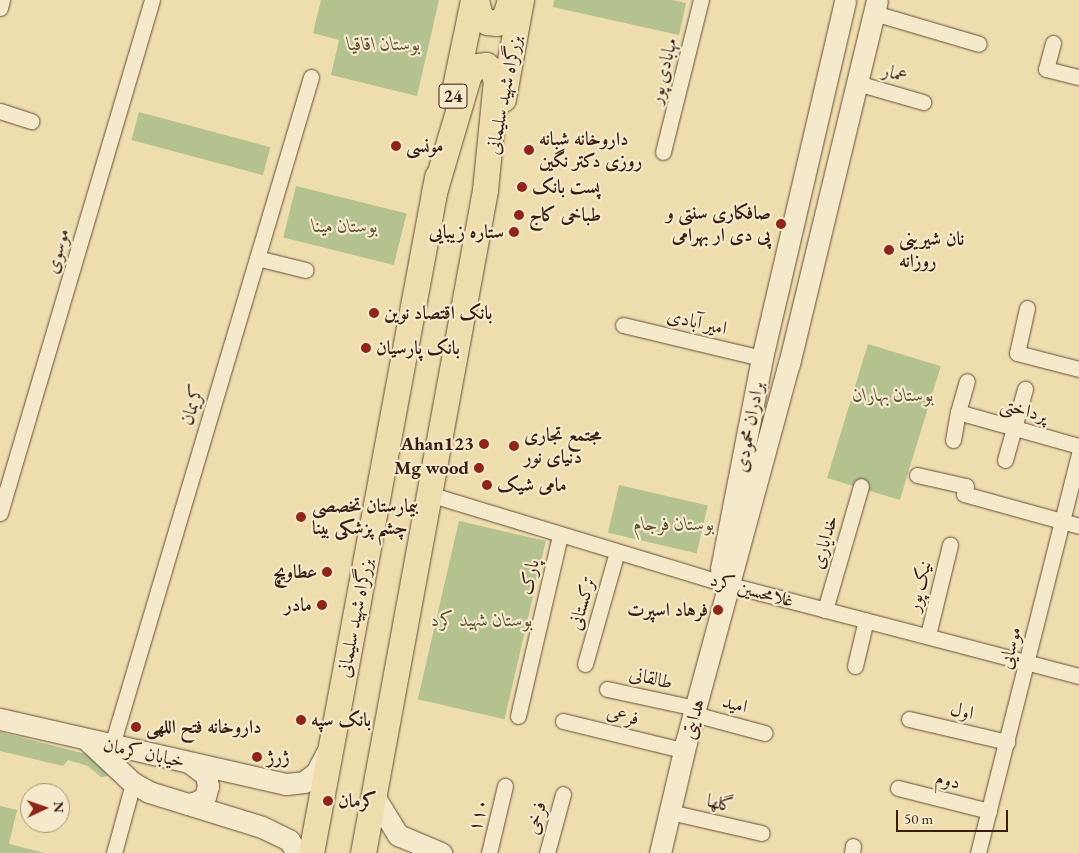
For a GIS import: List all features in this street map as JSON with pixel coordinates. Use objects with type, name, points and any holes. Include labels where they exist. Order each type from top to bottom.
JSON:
[{"type":"highway","points":[[474,0],[480,16],[487,22],[497,23],[505,16],[510,0]]},
{"type":"highway","name":"بزرگراه شهید سلیمانی","points":[[311,853],[434,192],[474,0]]},
{"type":"highway","name":"بزرگراه شهید سلیمانی","points":[[485,190],[521,0]]},
{"type":"highway","points":[[363,853],[485,190],[496,80],[492,70],[486,65],[477,66],[469,74],[434,192]]},
{"type":"main road","name":"برادران محمودی","points":[[724,584],[762,358],[845,0]]},
{"type":"main road","name":"برادران محمودی","points":[[724,584],[789,364],[875,6]]},
{"type":"main road","name":"هدایتی","points":[[660,853],[690,710],[724,584]]},
{"type":"main road","points":[[649,853],[674,748],[690,710]]},
{"type":"main road","points":[[0,719],[87,740]]},
{"type":"main road","name":"خیابان کرمان","points":[[87,740],[286,784],[304,782],[316,773],[332,743]]},
{"type":"main road","name":"خیابان کرمان","points":[[87,740],[133,783],[149,792],[262,827],[289,840],[297,853]]},
{"type":"main road","points":[[188,804],[197,802],[205,796],[208,786],[206,775],[190,763]]},
{"type":"main road","points":[[374,796],[398,835],[441,853]]},
{"type":"street","points":[[0,8],[2,0]]},
{"type":"street","name":"موسوی","points":[[0,513],[152,0]]},
{"type":"street","name":"مهابادی پور","points":[[663,152],[701,0]]},
{"type":"street","points":[[875,6],[979,44]]},
{"type":"street","points":[[1053,43],[1045,75],[1079,77]]},
{"type":"street","name":"کریمان","points":[[112,745],[311,77]]},
{"type":"street","name":"عمار","points":[[857,83],[923,102]]},
{"type":"street","points":[[0,111],[31,121]]},
{"type":"street","points":[[257,258],[306,270]]},
{"type":"street","points":[[1027,308],[1016,353],[1079,369]]},
{"type":"street","name":"امیر آبادی","points":[[623,324],[762,358]]},
{"type":"street","points":[[953,440],[958,412],[967,381]]},
{"type":"street","points":[[1005,460],[1025,389]]},
{"type":"street","name":"پرداختی","points":[[958,412],[1079,446]]},
{"type":"street","name":"موسایی","points":[[978,853],[1079,453]]},
{"type":"street","points":[[917,475],[966,486],[964,494],[1079,526]]},
{"type":"street","name":"خدایاری","points":[[825,610],[861,486]]},
{"type":"street","name":"غلامحسین کرد","points":[[429,494],[724,584],[1028,661],[1079,676]]},
{"type":"street","name":"پارک","points":[[518,716],[560,535]]},
{"type":"street","name":"نیک پور","points":[[928,636],[950,545]]},
{"type":"street","name":"ترکستانی","points":[[585,664],[617,552]]},
{"type":"street","points":[[855,666],[866,620]]},
{"type":"street","name":"طالقانی","points":[[607,689],[690,710]]},
{"type":"street","name":"امید","points":[[690,710],[765,733]]},
{"type":"street","name":"اول","points":[[908,719],[1007,742]]},
{"type":"street","name":"فرعی","points":[[563,721],[674,748]]},
{"type":"street","points":[[114,853],[133,783]]},
{"type":"street","name":"۱۱۰","points":[[489,853],[505,786]]},
{"type":"street","name":"دوم","points":[[898,788],[989,810]]},
{"type":"street","name":"فرخی","points":[[547,853],[564,794]]},
{"type":"street","name":"گلها","points":[[670,812],[762,833]]},
{"type":"green space","name":"بوستان اقاقیا","points":[[321,0],[439,0],[417,96],[331,75],[339,40],[313,33]]},
{"type":"green space","points":[[554,0],[672,0],[686,3],[679,35],[553,7]]},
{"type":"green space","points":[[139,112],[270,147],[263,175],[131,140]]},
{"type":"green space","name":"بوستان مینا","points":[[296,186],[407,214],[394,265],[283,237]]},
{"type":"green space","name":"بوستان بهاران","points":[[868,344],[941,366],[900,500],[827,478]]},
{"type":"green space","name":"بوستان فرجام","points":[[619,485],[708,505],[697,553],[608,533]]},
{"type":"green space","name":"بوستان شهید کرد","points":[[459,521],[546,541],[505,719],[418,699]]},
{"type":"green space","points":[[0,732],[94,756],[102,763],[108,776],[101,777],[88,766],[68,760],[63,766],[0,751]]},
{"type":"green space","points":[[0,806],[17,810],[9,844],[45,853],[0,853]]},
{"type":"place","name":"مونسی","points":[[396,146]]},
{"type":"place","name":"داروخانه شبانه روزی دکتر نگین","points":[[529,150]]},
{"type":"place","name":"پست بانک","points":[[522,187]]},
{"type":"place","name":"طباخی کاج","points":[[519,215]]},
{"type":"place","name":"صافکاری سنتی و پی دی ار بهرامی","points":[[781,224]]},
{"type":"place","name":"ستاره زیبایی","points":[[514,232]]},
{"type":"place","name":"نان شیرینی روزانه","points":[[889,250]]},
{"type":"place","name":"بانک اقتصاد نوین","points":[[374,313]]},
{"type":"place","name":"بانک پارسیان","points":[[366,348]]},
{"type":"place","name":"Ahan123","points":[[484,444]]},
{"type":"place","name":"مجتمع تجاری دنیای نور","points":[[514,446]]},
{"type":"place","name":"Mg wood","points":[[479,468]]},
{"type":"place","name":"مامی شیک","points":[[487,485]]},
{"type":"place","name":"بیمارستان تخصصی چشم پزشکی بینا","points":[[301,517]]},
{"type":"place","name":"عطاویچ","points":[[327,572]]},
{"type":"place","name":"مادر","points":[[322,605]]},
{"type":"place","name":"فرهاد اسپرت","points":[[718,610]]},
{"type":"place","name":"بانک سپه","points":[[301,720]]},
{"type":"place","name":"داروخانه فتح اللهی","points":[[136,727]]},
{"type":"place","name":"ژرژ","points":[[257,757]]},
{"type":"place","name":"کرمان","points":[[328,801]]}]
